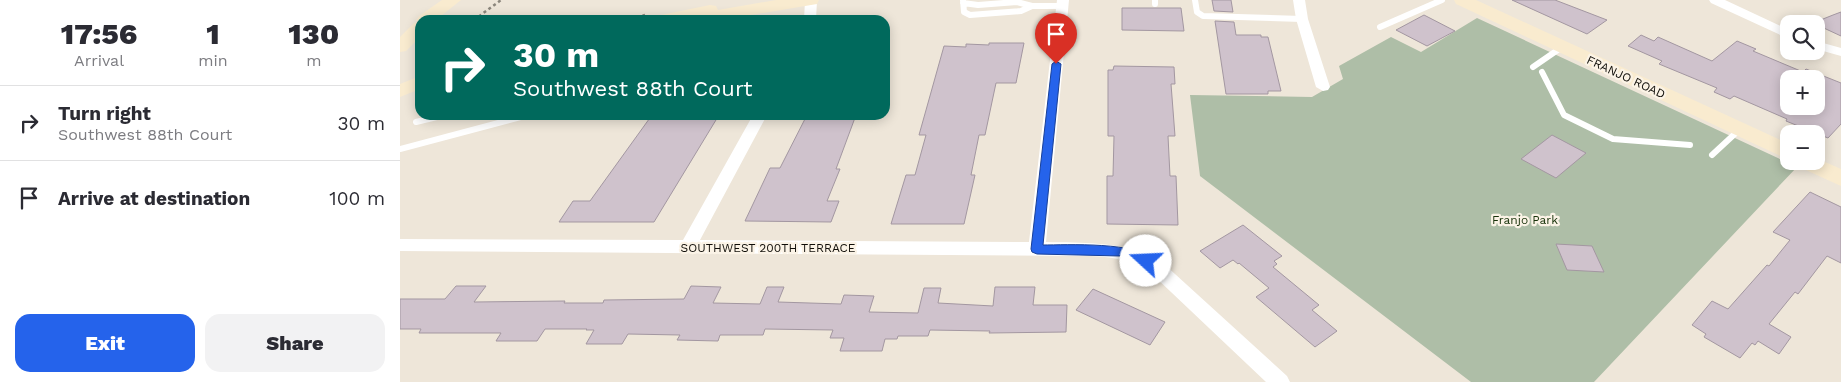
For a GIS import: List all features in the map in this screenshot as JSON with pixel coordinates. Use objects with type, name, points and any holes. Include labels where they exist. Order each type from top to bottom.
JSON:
[{"type":"street","points":[[688,15],[768,0]]},
{"type":"street","points":[[721,15],[811,0],[810,15]]},
{"type":"street","points":[[1299,0],[1302,19],[1323,87]]},
{"type":"street","name":"FRANJO ROAD","points":[[1462,0],[1780,150]]},
{"type":"street","points":[[1715,0],[1780,31]]},
{"type":"street","points":[[1037,249],[1063,3]]},
{"type":"street","points":[[400,47],[415,32]]},
{"type":"street","points":[[1825,48],[1841,52]]},
{"type":"street","points":[[688,248],[757,120]]},
{"type":"street","points":[[1824,170],[1841,178]]},
{"type":"street","name":"SOUTHWEST 200TH TERRACE","points":[[400,245],[1037,249],[1101,250],[1135,255],[1158,269],[1280,382]]},
{"type":"lane","points":[[1195,0],[1197,12],[1203,16],[1302,19]]},
{"type":"lane","points":[[1380,27],[1442,0]]},
{"type":"lane","points":[[1032,6],[1021,12],[970,15],[964,12],[963,2],[978,5],[1017,2],[1032,6],[1063,3]]},
{"type":"lane","points":[[1533,67],[1562,48]]},
{"type":"lane","points":[[1542,72],[1564,116],[1613,139],[1690,145]]},
{"type":"lane","points":[[416,122],[424,120]]},
{"type":"lane","points":[[400,149],[503,120]]},
{"type":"lane","points":[[1712,155],[1739,130]]},
{"type":"path","points":[[481,15],[501,0]]},
{"type":"green space","name":"Franjo Park","points":[[1477,18],[1780,159],[1780,170],[1794,170],[1594,382],[1471,382],[1200,176],[1190,95],[1312,97],[1343,79],[1339,66],[1391,37],[1421,52]]},
{"type":"building","points":[[1212,0],[1231,0],[1233,12],[1214,11]]},
{"type":"building","points":[[1512,0],[1555,0],[1607,20],[1587,34]]},
{"type":"building","points":[[1122,8],[1181,8],[1184,31],[1122,30]]},
{"type":"building","points":[[1841,12],[1841,36],[1825,29],[1825,18]]},
{"type":"building","points":[[1424,15],[1455,31],[1427,46],[1396,30]]},
{"type":"building","points":[[1215,21],[1234,22],[1236,35],[1261,35],[1261,37],[1268,37],[1281,91],[1268,91],[1268,94],[1226,94]]},
{"type":"building","points":[[1641,35],[1654,41],[1658,37],[1712,61],[1737,41],[1756,49],[1753,51],[1798,70],[1780,70],[1780,115],[1825,115],[1825,77],[1841,83],[1841,124],[1828,138],[1825,137],[1825,125],[1796,125],[1786,121],[1787,119],[1734,96],[1730,99],[1714,92],[1717,88],[1659,64],[1662,61],[1628,46]]},
{"type":"building","points":[[989,43],[1024,43],[1016,83],[996,83],[985,135],[979,135],[971,175],[975,175],[964,224],[891,224],[906,175],[915,175],[926,135],[919,135],[944,46],[966,47],[966,44],[989,45]]},
{"type":"building","points":[[1114,66],[1174,67],[1175,84],[1171,84],[1175,136],[1168,136],[1170,176],[1176,176],[1178,225],[1107,224],[1107,176],[1113,176],[1114,136],[1108,136],[1108,70],[1113,70]]},
{"type":"building","points":[[648,120],[716,120],[654,222],[559,222],[573,201],[590,201]]},
{"type":"building","points":[[804,120],[854,120],[836,169],[840,169],[827,201],[839,201],[831,222],[745,221],[770,168],[780,168]]},
{"type":"building","points":[[1552,135],[1586,153],[1556,178],[1521,159]]},
{"type":"building","points":[[1810,192],[1841,207],[1841,263],[1827,256],[1798,294],[1795,292],[1769,324],[1791,337],[1779,354],[1758,341],[1755,345],[1752,343],[1740,358],[1704,337],[1706,334],[1692,325],[1712,301],[1728,309],[1767,265],[1769,266],[1790,240],[1773,232]]},
{"type":"building","points":[[1243,225],[1282,256],[1274,261],[1277,264],[1273,267],[1319,305],[1312,310],[1337,331],[1315,347],[1256,297],[1269,288],[1239,263],[1233,260],[1220,268],[1200,251]]},
{"type":"building","points":[[1556,244],[1592,246],[1604,272],[1567,270]]},
{"type":"building","points":[[456,286],[486,286],[474,302],[565,301],[564,303],[603,303],[604,300],[684,299],[691,286],[721,287],[713,303],[760,304],[767,287],[784,287],[778,302],[841,304],[844,295],[874,296],[869,312],[918,313],[924,288],[941,288],[938,303],[993,306],[995,287],[1035,287],[1033,305],[1067,305],[1066,332],[989,333],[990,331],[930,330],[928,336],[898,336],[897,339],[885,339],[882,351],[840,351],[844,338],[830,338],[833,330],[765,329],[763,335],[720,335],[718,341],[677,340],[680,335],[628,334],[622,344],[586,344],[594,330],[545,329],[537,341],[496,341],[501,333],[419,333],[421,329],[400,329],[400,299],[445,299]]},
{"type":"building","points":[[1093,289],[1165,322],[1150,345],[1076,310]]},
{"type":"route","points":[[1056,64],[1037,249],[1081,249],[1120,252],[1135,255],[1146,261]]}]
